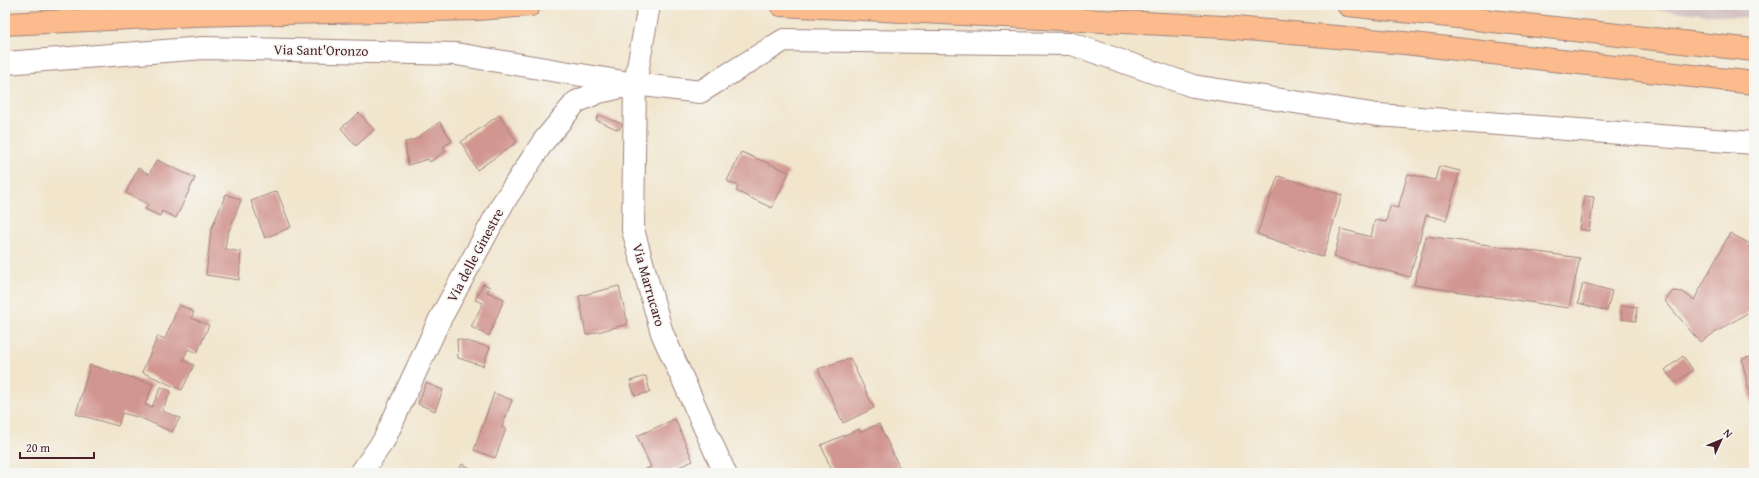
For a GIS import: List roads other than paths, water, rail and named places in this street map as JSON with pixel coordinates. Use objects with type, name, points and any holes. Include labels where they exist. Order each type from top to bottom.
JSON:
[{"type":"highway","points":[[5,24],[194,15],[477,9],[530,5]]},
{"type":"highway","points":[[782,5],[1224,27],[1404,42],[1754,83]]},
{"type":"highway","points":[[1348,5],[1754,50]]},
{"type":"street","name":"Via Marrucaro","points":[[649,5],[635,84],[633,230],[662,333],[726,473]]},
{"type":"street","name":"Via Sant'Oronzo","points":[[5,63],[204,48],[456,54],[635,84],[700,92],[784,40],[1072,44],[1193,86],[1378,115],[1754,143]]},
{"type":"street","name":"Via delle Ginestre","points":[[361,473],[384,440],[439,321],[503,203],[543,142],[576,102],[599,92],[635,84]]}]
